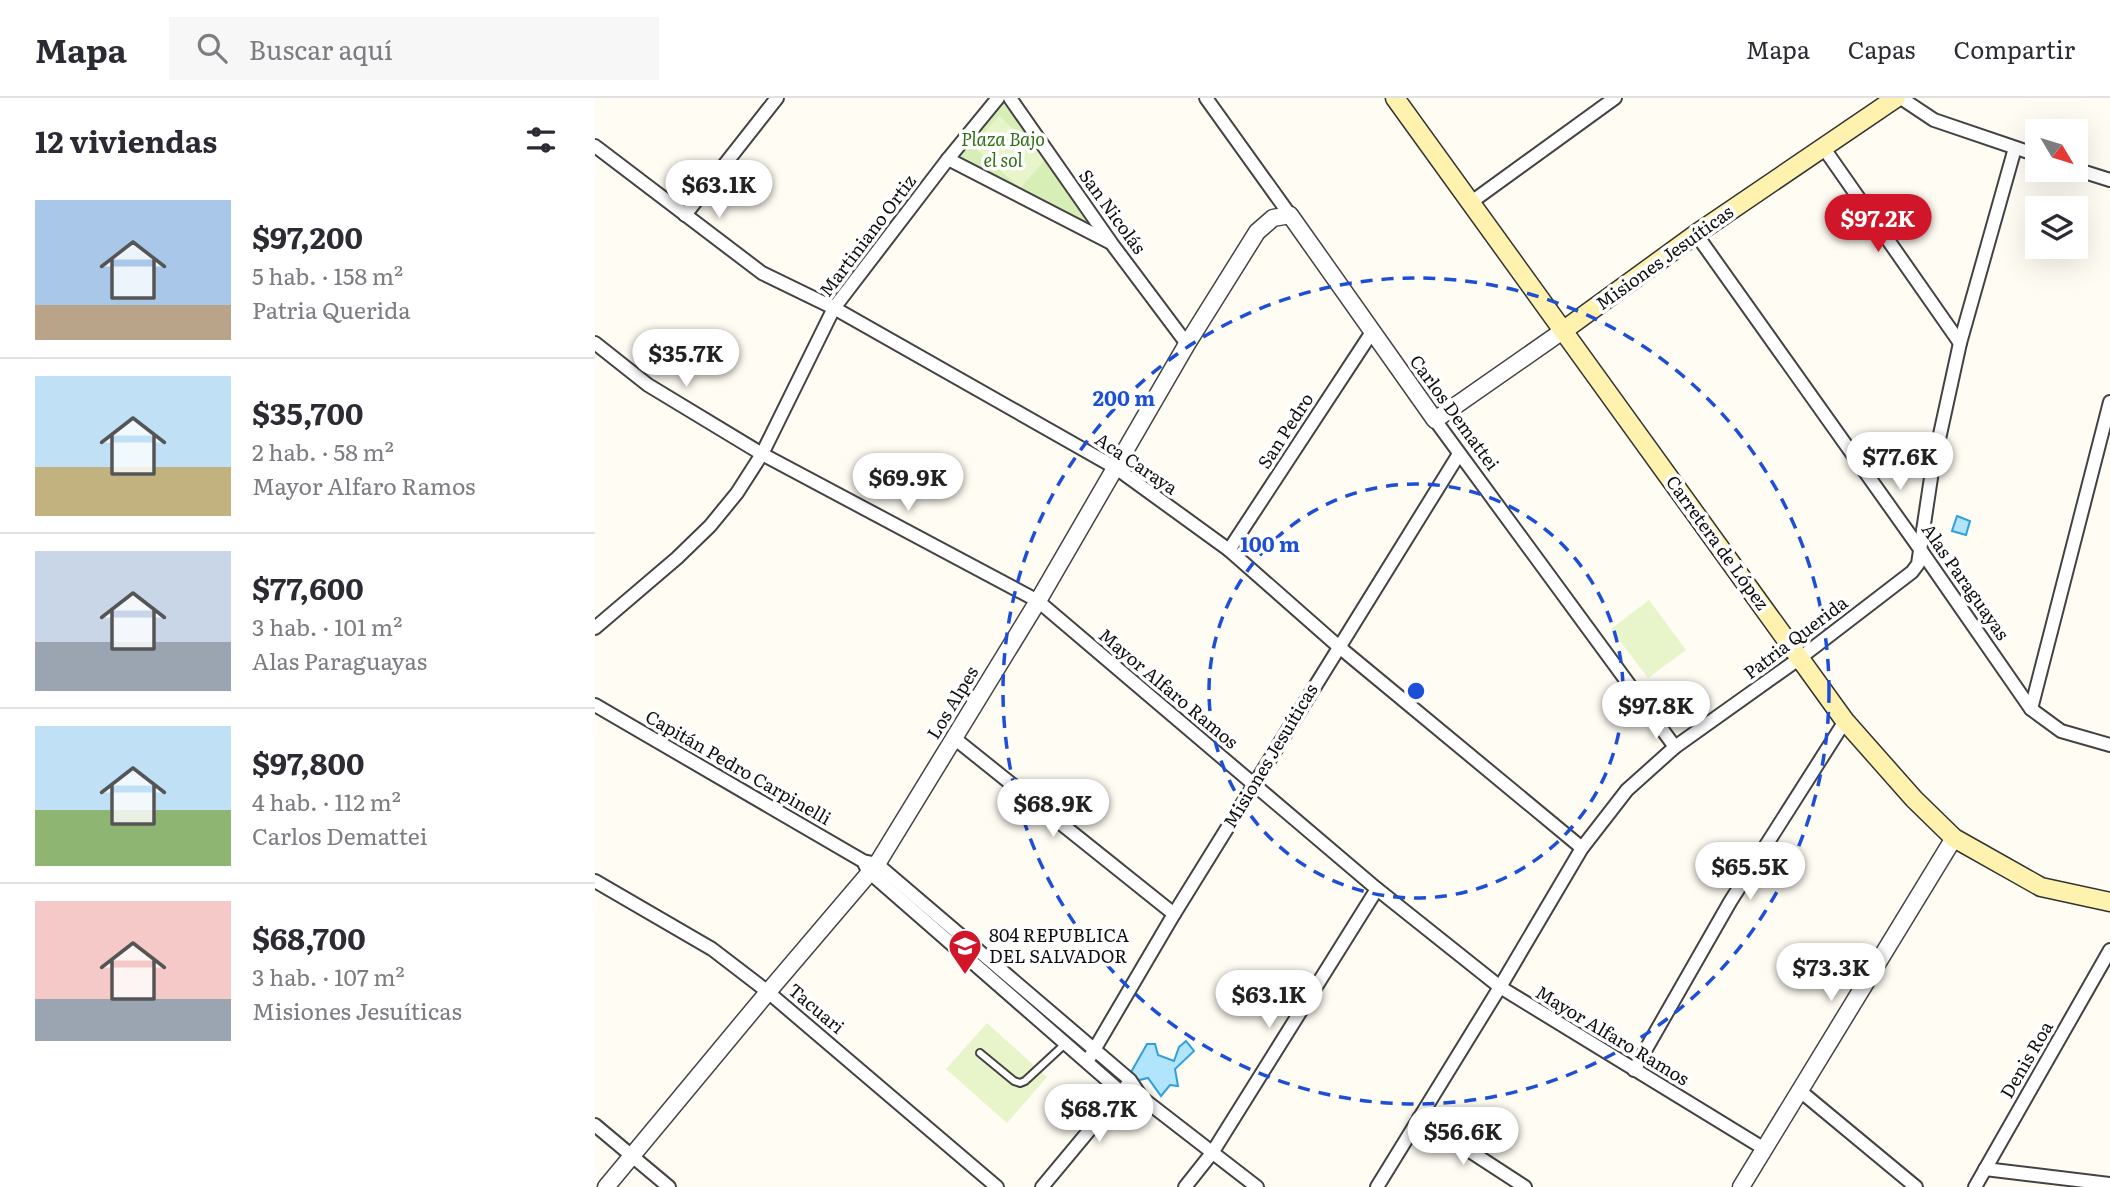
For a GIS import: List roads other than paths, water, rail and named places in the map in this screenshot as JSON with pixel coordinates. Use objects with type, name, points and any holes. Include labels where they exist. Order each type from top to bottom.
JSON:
[{"type":"main road","name":"Carretera de López","points":[[1395,98],[1846,721],[1914,799],[1954,838],[2041,887],[2110,902]]},
{"type":"main road","name":"Misiones Jesuíticas","points":[[1565,330],[1696,234],[1898,98]]},
{"type":"street","points":[[685,215],[777,98]]},
{"type":"street","name":"Martiniano Ortiz","points":[[595,628],[677,558],[710,526],[737,493],[762,454],[834,308],[998,98]]},
{"type":"street","name":"San Nicolás","points":[[1010,98],[1112,244],[1187,345]]},
{"type":"street","name":"Carlos Demattei","points":[[1206,98],[1459,454],[1675,747]]},
{"type":"street","points":[[1470,203],[1615,98]]},
{"type":"street","points":[[1898,98],[1934,120],[2025,151]]},
{"type":"street","name":"Aca Caraya","points":[[595,146],[762,273],[834,308],[1115,468],[1229,550],[1338,646],[1582,848]]},
{"type":"street","points":[[1823,147],[1960,343]]},
{"type":"street","name":"Patria Querida","points":[[1377,1187],[1500,988],[1582,848],[1627,790],[1675,747],[1800,658],[1912,572],[1918,564],[1931,471],[1960,343],[2015,148]]},
{"type":"street","points":[[948,159],[1112,244]]},
{"type":"street","points":[[2088,173],[2110,180]]},
{"type":"street","name":"Los Alpes","points":[[606,1187],[870,866],[954,738],[1038,601],[1187,345],[1257,232],[1273,218],[1290,215]]},
{"type":"street","name":"Alas Paraguayas","points":[[1696,234],[2031,709],[2061,731],[2110,745]]},
{"type":"street","name":"Misiones Jesuíticas","points":[[1435,420],[1565,330]]},
{"type":"street","name":"San Pedro","points":[[1229,550],[1372,332]]},
{"type":"street","name":"Mayor Alfaro Ramos","points":[[595,343],[648,385],[762,454],[1038,601],[1377,889],[1500,988],[1763,1148]]},
{"type":"street","points":[[2031,709],[2110,402]]},
{"type":"street","name":"Misiones Jesuíticas","points":[[1087,1062],[1174,914],[1459,454]]},
{"type":"street","name":"Capitán Pedro Carpinelli","points":[[595,705],[870,866],[1131,1080],[1142,1098],[1257,1187]]},
{"type":"street","points":[[1634,1070],[1730,902],[1846,721]]},
{"type":"street","points":[[954,738],[1174,914]]},
{"type":"street","points":[[1741,1187],[1954,838]]},
{"type":"street","name":"Tacuari","points":[[595,881],[712,950],[768,992],[997,1187]]},
{"type":"street","points":[[1185,1187],[1212,1153],[1377,889]]},
{"type":"street","name":"Capitán Pedro Carpinelli","points":[[956,939],[1121,1092],[1142,1098]]},
{"type":"street","name":"Denis Roa","points":[[1975,1187],[2110,950]]},
{"type":"street","points":[[1042,1187],[1131,1080]]},
{"type":"street","points":[[1799,1090],[1916,1187]]},
{"type":"street","points":[[1419,1118],[1525,1187]]},
{"type":"street","points":[[595,1125],[669,1187]]},
{"type":"street","points":[[1985,1169],[2110,1184]]},
{"type":"lane","points":[[980,1053],[1020,1083],[1066,1043]]},
{"type":"water","points":[[1957,516],[1970,521],[1966,535],[1952,531]]},
{"type":"water","points":[[1186,1041],[1194,1051],[1175,1069],[1178,1086],[1170,1085],[1161,1096],[1148,1078],[1127,1083],[1147,1044],[1155,1044],[1158,1055],[1174,1061],[1179,1047]]},
{"type":"place","name":"804 REPUBLICA DEL SALVADOR","points":[[965,976]]},
{"type":"park label","name":"Plaza Bajo el sol","points":[[1003,150]]}]
